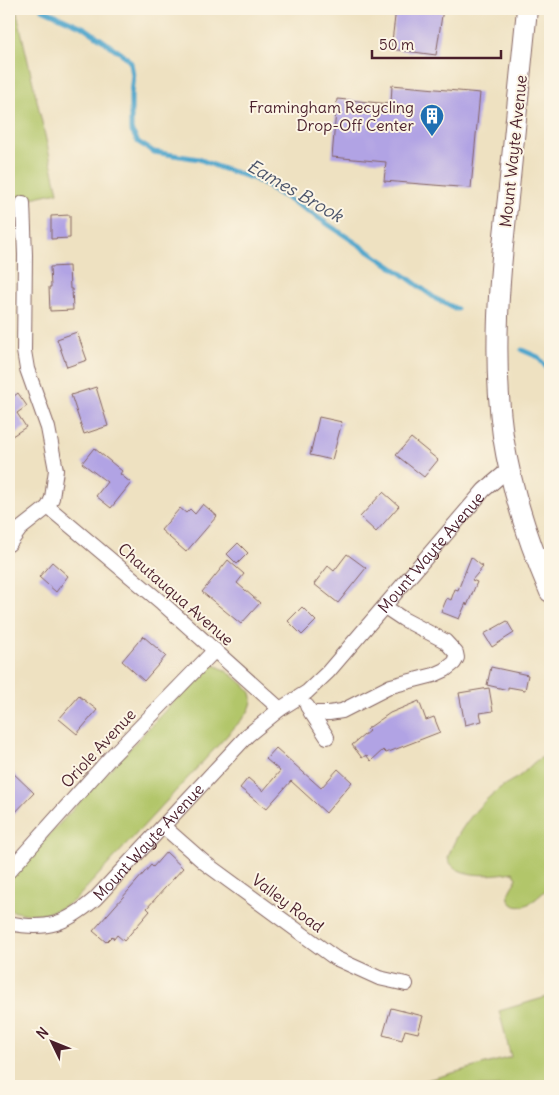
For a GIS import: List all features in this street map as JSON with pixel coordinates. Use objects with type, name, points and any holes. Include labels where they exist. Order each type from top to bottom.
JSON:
[{"type":"street","name":"Mount Wayte Avenue","points":[[9,923],[42,927],[58,924],[72,917],[95,899],[248,735],[280,709],[301,697],[333,668],[484,490],[509,469],[498,392],[496,361],[497,317],[527,9]]},
{"type":"street","points":[[9,544],[20,529],[48,507],[52,498],[56,470],[48,428],[28,369],[24,351],[25,256],[22,203]]},
{"type":"street","points":[[509,469],[529,536],[550,592]]},
{"type":"street","name":"Chautauqua Avenue","points":[[48,507],[162,603],[280,709]]},
{"type":"street","points":[[311,713],[342,711],[391,686],[434,675],[454,663],[457,658],[456,653],[445,641],[403,619],[386,607]]},
{"type":"street","name":"Oriole Avenue","points":[[9,871],[110,758],[215,650]]},
{"type":"street","points":[[301,697],[327,737]]},
{"type":"street","name":"Valley Road","points":[[164,827],[212,868],[335,958],[379,978],[406,984]]},
{"type":"green space","points":[[9,9],[16,9],[58,192],[9,203]]},
{"type":"green space","points":[[213,665],[233,676],[251,693],[252,702],[246,715],[78,897],[54,911],[45,913],[27,914],[9,910],[9,878],[202,671]]},
{"type":"green space","points":[[548,755],[550,756],[550,886],[527,905],[517,906],[510,902],[509,897],[517,878],[513,872],[487,875],[468,873],[452,866],[448,859],[456,838],[479,807],[497,790]]},
{"type":"green space","points":[[550,996],[550,1086],[405,1086],[511,1057],[499,1011]]},
{"type":"building","points":[[396,9],[443,9],[436,55],[391,49]]},
{"type":"building","name":"Framingham Recycling Drop-Off Center","points":[[392,85],[480,93],[471,188],[384,181],[386,162],[332,157],[337,99],[391,104]]},
{"type":"building","points":[[70,215],[70,238],[51,239],[51,216]]},
{"type":"building","points":[[69,266],[73,310],[50,311],[50,267]]},
{"type":"building","points":[[77,332],[87,360],[67,367],[57,339]]},
{"type":"building","points":[[96,387],[108,426],[84,434],[71,395]]},
{"type":"building","points":[[18,393],[27,406],[17,413],[26,427],[9,438],[9,400]]},
{"type":"building","points":[[319,417],[342,422],[332,460],[310,455]]},
{"type":"building","points":[[411,438],[438,460],[424,477],[396,455]]},
{"type":"building","points":[[94,448],[122,471],[120,474],[131,483],[111,508],[96,496],[107,482],[82,463]]},
{"type":"building","points":[[383,492],[399,506],[376,532],[360,517]]},
{"type":"building","points":[[203,504],[217,516],[186,552],[161,530],[180,508],[186,513],[190,509],[195,514]]},
{"type":"building","points":[[238,543],[248,553],[237,564],[227,554]]},
{"type":"building","points":[[347,554],[366,568],[338,603],[314,584],[328,566],[334,571]]},
{"type":"building","points":[[471,557],[483,567],[472,580],[477,582],[467,606],[466,603],[459,619],[441,612],[447,598],[451,600],[455,589],[458,590]]},
{"type":"building","points":[[228,560],[244,574],[237,583],[260,603],[241,624],[202,592]]},
{"type":"building","points":[[52,562],[68,576],[56,592],[39,577]]},
{"type":"building","points":[[302,607],[316,621],[302,635],[288,621]]},
{"type":"building","points":[[507,621],[514,633],[492,647],[484,634]]},
{"type":"building","points":[[143,636],[166,656],[144,681],[122,661]]},
{"type":"building","points":[[491,667],[528,675],[525,690],[508,687],[508,690],[487,685]]},
{"type":"building","points":[[489,688],[493,711],[480,713],[482,721],[465,725],[459,693]]},
{"type":"building","points":[[79,696],[97,710],[77,734],[59,719]]},
{"type":"building","points":[[419,701],[426,720],[434,717],[440,732],[386,753],[383,750],[371,761],[366,755],[362,758],[352,745],[369,731],[367,729],[390,713]]},
{"type":"building","points":[[276,748],[321,788],[338,769],[352,782],[326,813],[291,781],[266,809],[240,788],[248,778],[263,791],[280,771],[266,759]]},
{"type":"building","points":[[9,769],[34,793],[9,819]]},
{"type":"building","points":[[166,852],[183,868],[147,908],[150,911],[124,941],[117,935],[114,939],[112,936],[106,942],[93,931],[151,865],[153,867]]},
{"type":"building","points":[[391,1008],[423,1016],[418,1033],[405,1030],[402,1040],[383,1035]]},
{"type":"waterway","name":"Eames Brook","points":[[42,9],[85,28],[125,56],[131,63],[133,75],[131,130],[138,142],[154,152],[199,159],[255,179],[308,211],[404,275],[436,299],[457,309]]},
{"type":"waterway","name":"Eames Brook","points":[[522,350],[538,357],[550,372]]},
{"type":"place","name":"Framingham Recycling Drop-Off Center","points":[[432,137]]}]
